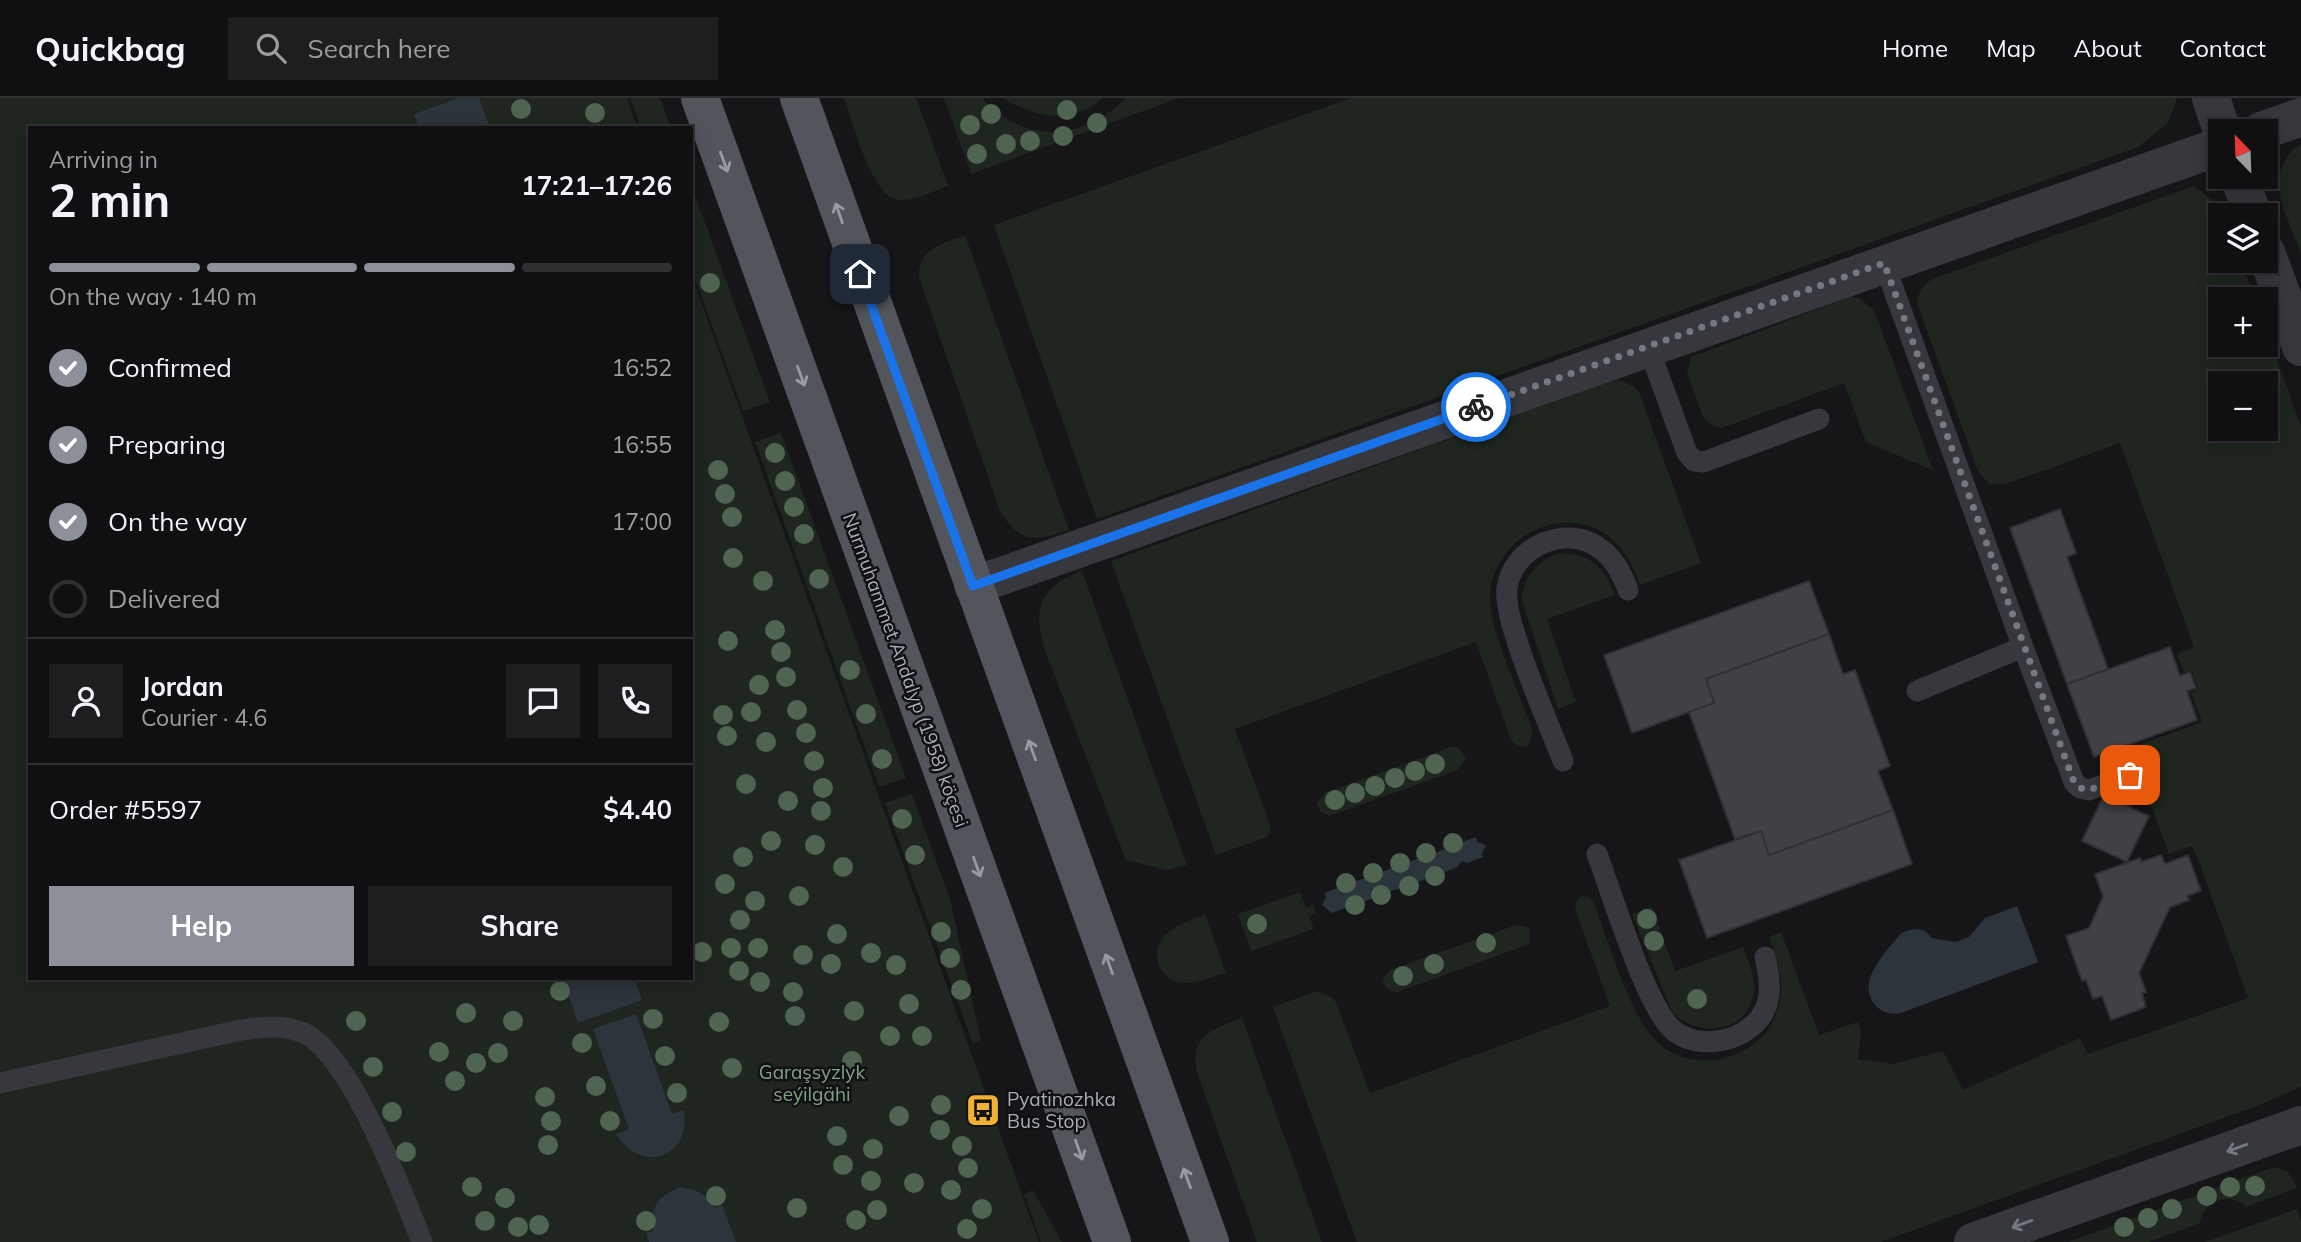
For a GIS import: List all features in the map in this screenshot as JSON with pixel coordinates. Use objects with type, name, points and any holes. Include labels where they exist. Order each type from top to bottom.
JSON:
[{"type":"main road","name":"Nurmuhammet Andalyp (1958) köçesi","points":[[701,98],[1112,1242]]},
{"type":"main road","points":[[799,98],[1210,1242]]},
{"type":"street","points":[[2211,98],[2218,119]]},
{"type":"street","points":[[2278,125],[2301,117]]},
{"type":"street","points":[[973,586],[2208,151]]},
{"type":"street","points":[[2274,273],[2301,347]]},
{"type":"street","points":[[1973,1242],[2301,1125]]},
{"type":"lane","points":[[1884,263],[2074,782],[2080,788],[2089,790],[2130,775]]},
{"type":"lane","points":[[1648,346],[1687,453],[1694,461],[1704,462],[1819,419]]},
{"type":"lane","points":[[1563,761],[1511,624],[1506,589],[1512,572],[1522,556],[1537,545],[1565,538],[1584,540],[1600,548],[1614,560],[1628,590]]},
{"type":"lane","points":[[1917,691],[2024,647]]},
{"type":"lane","points":[[1597,854],[1653,1003],[1674,1031],[1691,1039],[1708,1042],[1728,1039],[1753,1026],[1769,1001],[1770,976],[1765,957]]},
{"type":"lane","points":[[0,1083],[241,1030],[279,1026],[305,1034],[326,1047],[348,1077],[422,1242]]},
{"type":"green space","name":"Garaşsyzlyk seýilgähi","points":[[0,98],[627,98],[637,126],[28,126],[28,980],[693,980],[693,280],[1039,1242],[0,1242]]},
{"type":"green space","points":[[630,98],[660,98],[670,126],[640,126]]},
{"type":"green space","points":[[844,98],[916,98],[948,186],[913,199],[900,200],[890,197],[872,174]]},
{"type":"green space","points":[[944,98],[982,98],[998,113],[1016,124],[1054,132],[1091,123],[1126,98],[1179,98],[971,174]]},
{"type":"green space","points":[[1003,98],[1103,98],[1079,112],[1053,116],[1027,110]]},
{"type":"green space","points":[[1351,98],[2177,98],[2168,123],[2138,147],[1097,519],[994,225]]},
{"type":"green space","points":[[2301,144],[2301,254],[2284,210],[2279,181],[2281,167],[2288,155]]},
{"type":"green space","points":[[2194,186],[2217,203],[2208,203],[2208,273],[2245,273],[2251,287],[2208,287],[2208,357],[2276,357],[2301,426],[2301,1087],[2254,1107],[1881,1242],[1357,1242],[1273,1007],[1317,991],[1331,997],[1336,1002],[1370,1093],[1610,1006],[1575,909],[1581,896],[1589,897],[1594,903],[1631,1002],[1641,1021],[1663,1047],[1680,1056],[1698,1060],[1716,1060],[1751,1046],[1764,1034],[1774,1019],[1780,1000],[1781,984],[1769,937],[1781,932],[1819,1035],[1858,1022],[1861,1031],[1858,1059],[1892,1064],[1943,1051],[1963,1090],[2080,1038],[2088,1054],[2248,998],[2197,856],[2191,846],[2169,854],[2130,748],[2202,722],[2191,692],[2198,689],[2192,671],[2184,673],[2177,654],[2194,647],[2120,443],[2006,484],[1989,484],[1978,471],[1917,303],[1926,284],[1932,279]]},
{"type":"green space","points":[[693,190],[770,402],[743,411],[693,274]]},
{"type":"green space","points":[[965,235],[1069,530],[1046,537],[1029,537],[1015,530],[1000,511],[919,277],[922,260],[927,254],[940,244]]},
{"type":"green space","points":[[1850,297],[1859,298],[1874,310],[1933,470],[1866,442],[1844,383],[1722,428],[1711,425],[1703,417],[1687,373],[1691,357]]},
{"type":"green space","points":[[1618,380],[1633,386],[1639,392],[1701,563],[1640,585],[1622,550],[1613,540],[1594,528],[1573,523],[1553,524],[1533,531],[1516,543],[1502,559],[1493,578],[1490,600],[1495,629],[1533,732],[1529,745],[1519,746],[1511,740],[1476,642],[1235,729],[1271,827],[1267,837],[1216,855],[1111,561]]},
{"type":"green space","points":[[781,433],[906,778],[879,787],[755,442]]},
{"type":"green space","points":[[1559,553],[1587,559],[1601,569],[1615,595],[1547,619],[1576,702],[1558,709],[1521,598],[1533,570],[1544,560]]},
{"type":"green space","points":[[1082,571],[1187,865],[1167,870],[1126,860],[1044,648],[1039,620],[1044,599],[1058,583]]},
{"type":"green space","points":[[1451,747],[1458,747],[1466,758],[1458,770],[1332,815],[1322,813],[1318,807],[1317,804],[1324,793]]},
{"type":"green space","points":[[912,794],[950,899],[981,1040],[973,1044],[885,803]]},
{"type":"green space","points":[[1300,892],[1306,908],[1313,905],[1316,914],[1309,916],[1314,929],[1251,951],[1238,914]]},
{"type":"green space","points":[[1652,907],[1675,971],[1743,947],[1754,984],[1752,1000],[1737,1021],[1726,1026],[1699,1027],[1673,1014],[1632,914]]},
{"type":"green space","points":[[1205,914],[1226,973],[1194,982],[1175,981],[1162,971],[1159,964],[1157,956],[1161,941],[1175,928]]},
{"type":"green space","points":[[1516,925],[1529,928],[1530,942],[1524,946],[1398,992],[1388,990],[1382,981],[1390,970]]},
{"type":"green space","points":[[1242,1018],[1322,1242],[1257,1242],[1196,1064],[1198,1045],[1204,1038],[1220,1027]]},
{"type":"green space","points":[[2271,1168],[2288,1173],[2297,1188],[2246,1207],[2232,1199],[2218,1201],[2206,1209],[2200,1223],[2149,1242],[2068,1242]]},
{"type":"green space","points":[[1033,1190],[1062,1242],[1041,1242],[1024,1194]]},
{"type":"green space","points":[[2297,1209],[2301,1221],[2301,1242],[2205,1242]]},
{"type":"shaded area","points":[[459,98],[479,98],[489,126],[418,126],[414,114]]},
{"type":"shaded area","points":[[1476,837],[1477,842],[1486,845],[1483,857],[1467,863],[1462,861],[1457,867],[1440,874],[1435,871],[1430,877],[1413,884],[1408,881],[1403,887],[1386,893],[1381,890],[1377,897],[1360,903],[1355,900],[1350,906],[1332,913],[1322,905],[1326,897],[1324,893],[1343,886],[1351,887],[1353,882],[1369,877],[1377,878],[1379,873],[1395,867],[1401,870],[1405,863],[1423,857],[1428,860],[1432,854],[1450,847],[1455,850],[1460,843]]},
{"type":"shaded area","points":[[2017,906],[2038,962],[1901,1013],[1882,1010],[1870,997],[1868,987],[1874,968],[1900,934],[1917,929],[1925,931],[1931,938],[1956,942],[1969,937],[1985,918]]},
{"type":"shaded area","points":[[563,980],[635,980],[642,1000],[578,1023]]},
{"type":"shaded area","points":[[636,1014],[672,1114],[684,1110],[684,1126],[680,1140],[662,1155],[651,1157],[627,1147],[616,1134],[629,1129],[593,1029]]},
{"type":"shaded area","points":[[680,1187],[700,1193],[715,1208],[722,1205],[736,1242],[649,1242],[646,1233],[653,1231],[653,1215],[657,1203],[666,1194]]},
{"type":"building","points":[[2060,509],[2076,553],[2067,557],[2108,669],[2067,684],[2010,528]]},
{"type":"building","points":[[1809,581],[1829,634],[1706,679],[1714,703],[1632,733],[1604,655]]},
{"type":"building","points":[[1829,634],[1843,674],[1855,670],[1890,766],[1878,771],[1893,810],[1769,855],[1761,831],[1735,839],[1689,712],[1714,703],[1706,679]]},
{"type":"building","points":[[2170,647],[2180,676],[2190,672],[2196,688],[2187,691],[2197,720],[2094,757],[2067,684]]},
{"type":"building","points":[[2104,795],[2149,816],[2127,862],[2082,841]]},
{"type":"building","points":[[1893,810],[1912,864],[1707,938],[1679,860],[1761,831],[1769,855]]},
{"type":"building","points":[[2161,855],[2165,864],[2188,855],[2201,891],[2187,896],[2189,900],[2170,907],[2139,973],[2146,992],[2142,993],[2146,1007],[2111,1020],[2102,996],[2093,999],[2086,980],[2082,981],[2066,936],[2089,928],[2103,897],[2095,874],[2140,858],[2141,862]]},
{"type":"way so far","points":[[1476,407],[1884,263],[2074,782],[2080,788],[2089,790],[2130,775]]},
{"type":"place","name":"Pyatinozhka Bus Stop","points":[[983,1110]]},
{"type":"route","points":[[860,274],[973,586],[1476,407]]}]
